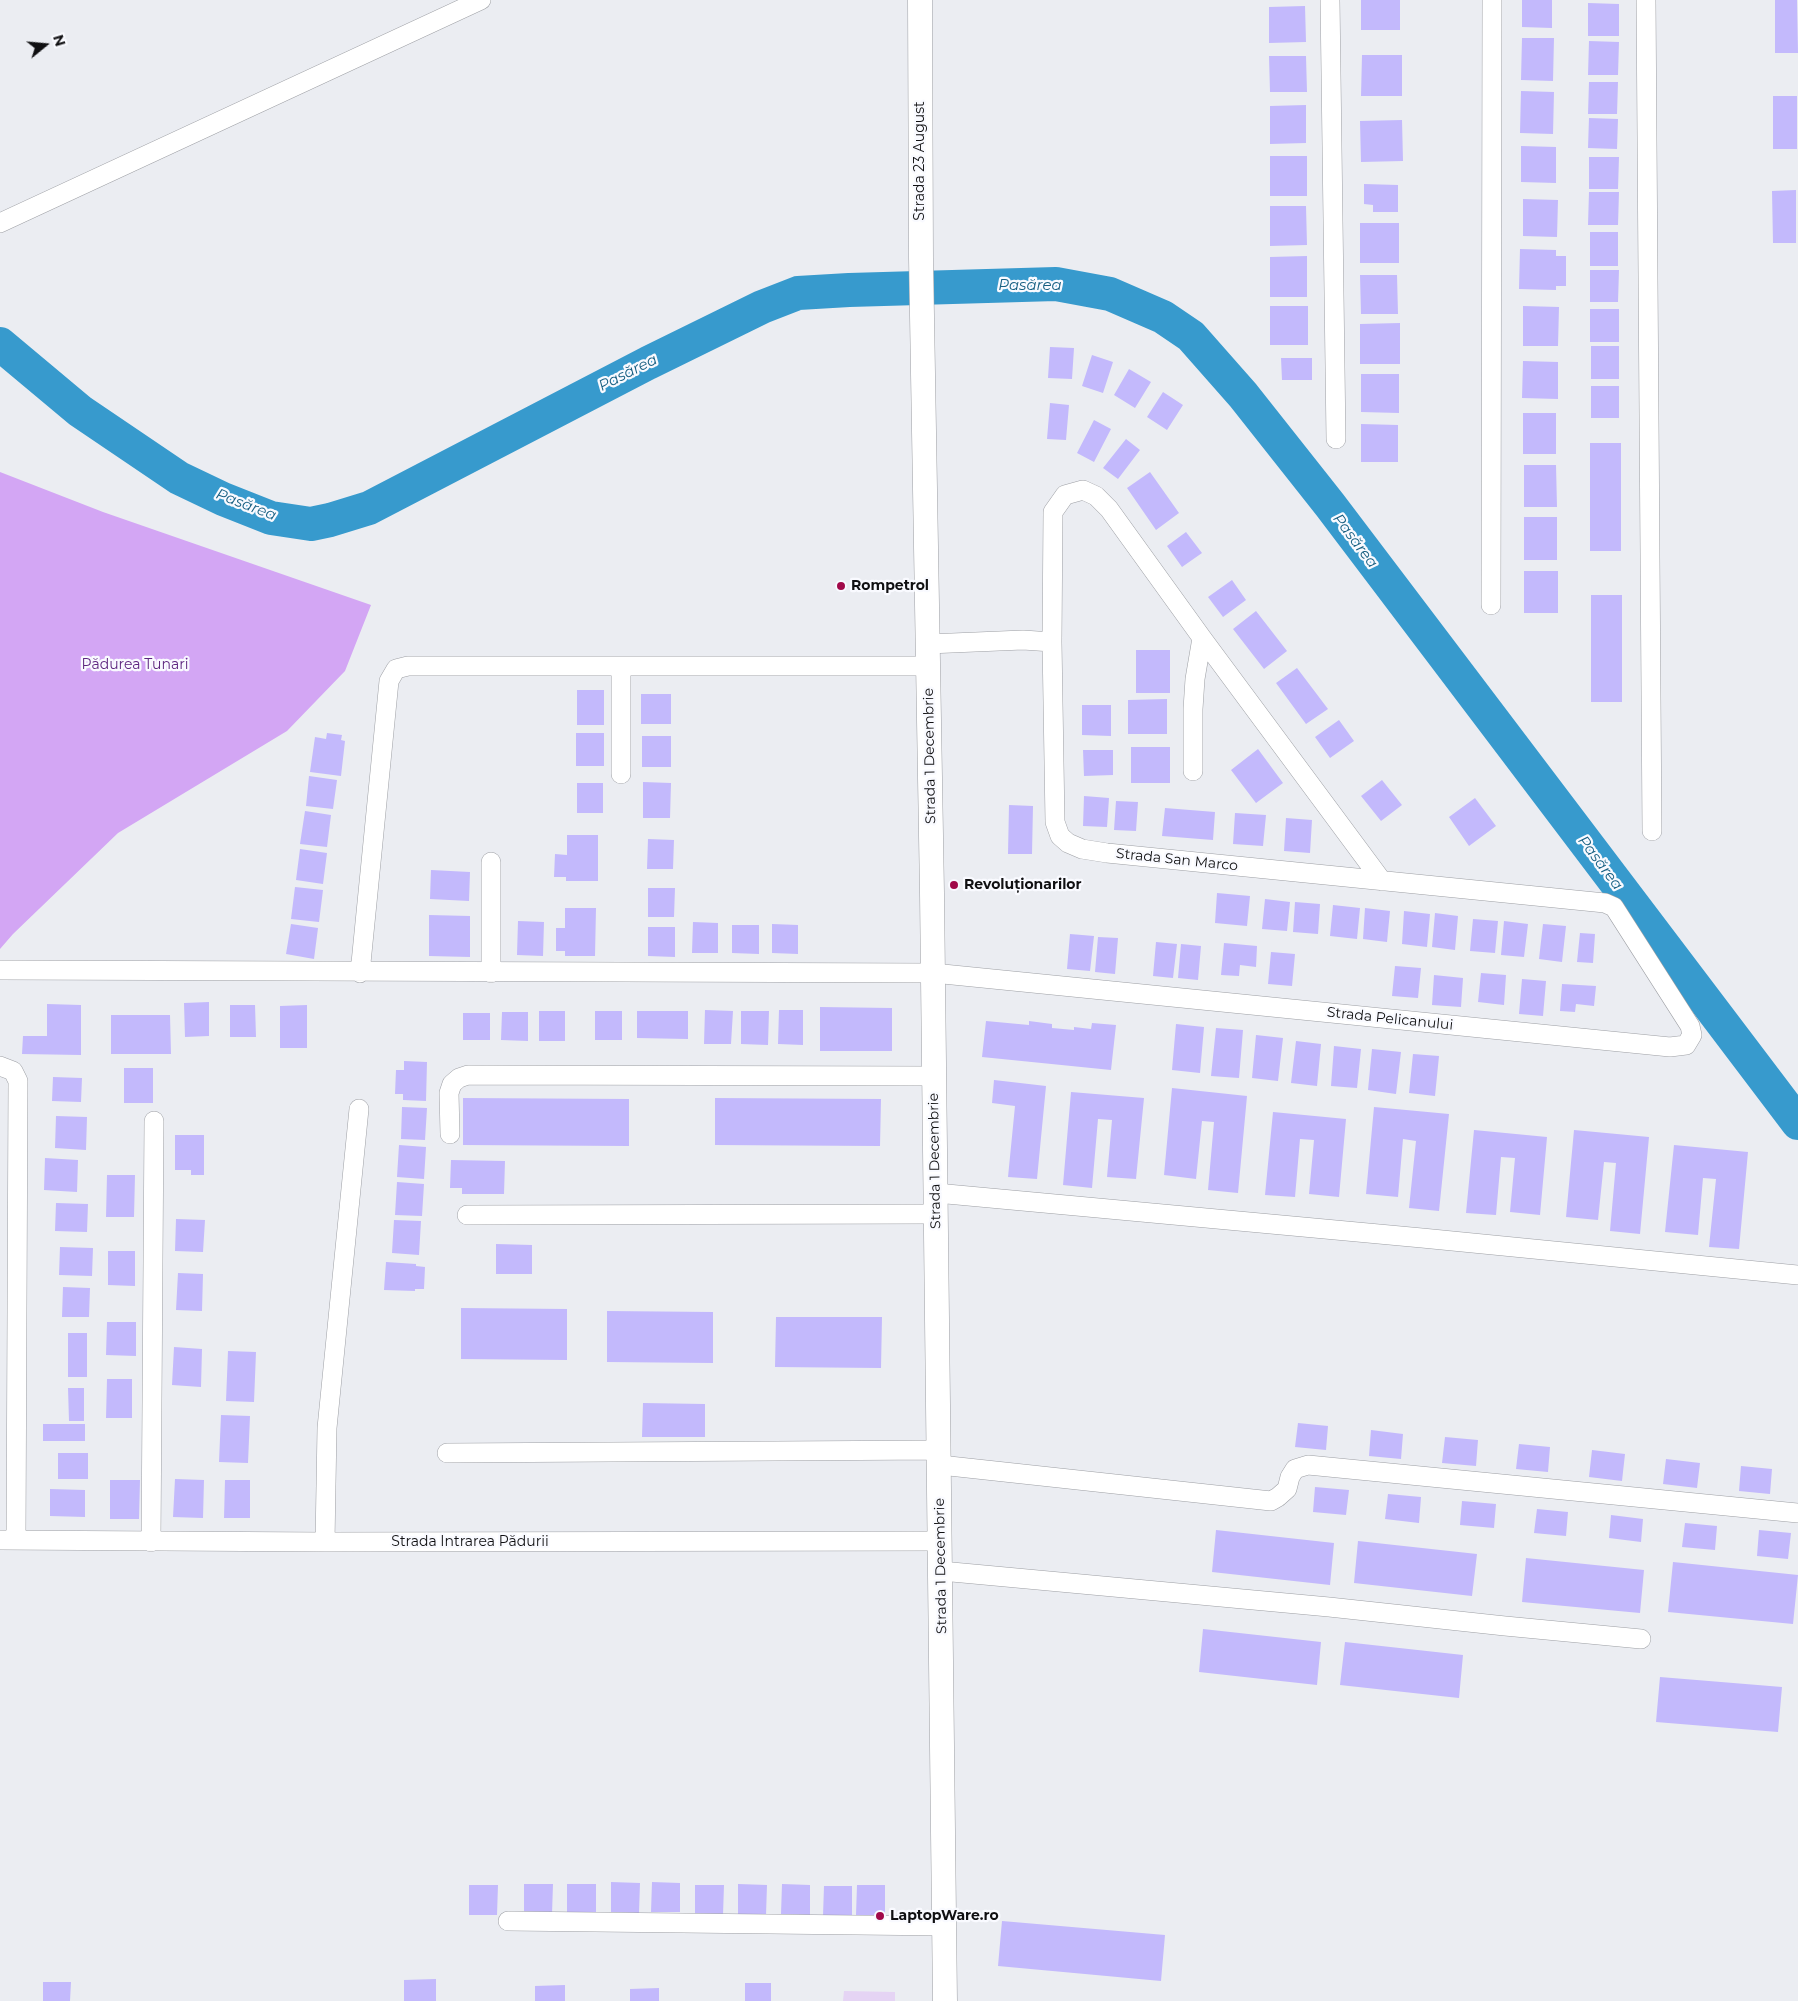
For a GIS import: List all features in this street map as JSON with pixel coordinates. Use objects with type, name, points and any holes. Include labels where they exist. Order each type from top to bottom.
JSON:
[{"type":"main road","name":"Strada 23 August","points":[[920,0],[922,321]]},
{"type":"main road","name":"Strada 1 Decembrie","points":[[922,321],[940,1457],[945,2001]]},
{"type":"street","points":[[0,223],[482,0]]},
{"type":"street","points":[[1330,0],[1336,438]]},
{"type":"street","points":[[1490,605],[1492,0]]},
{"type":"street","points":[[1646,0],[1652,831]]},
{"type":"street","name":"Strada San Marco","points":[[1202,638],[1109,509],[1096,496],[1083,490],[1065,495],[1053,512],[1052,642],[1055,822],[1060,836],[1068,843],[1082,849],[1107,853],[1595,901],[1614,907]]},
{"type":"street","points":[[1193,771],[1195,679],[1202,638]]},
{"type":"street","points":[[1202,638],[1382,881]]},
{"type":"street","points":[[360,973],[389,681],[396,669],[408,666],[621,666],[928,655],[1023,640],[1052,642]]},
{"type":"street","points":[[621,666],[621,774]]},
{"type":"street","points":[[491,862],[491,973]]},
{"type":"street","name":"Strada Pelicanului","points":[[933,973],[1660,1046],[1686,1045],[1692,1035],[1690,1026],[1614,907]]},
{"type":"street","points":[[0,970],[360,973],[933,973]]},
{"type":"street","points":[[0,1066],[12,1071],[18,1081],[8,1540]]},
{"type":"street","points":[[450,1134],[450,1093],[452,1084],[459,1078],[468,1075],[934,1076]]},
{"type":"street","points":[[325,1542],[327,1428],[359,1108]]},
{"type":"street","points":[[151,1542],[154,1121]]},
{"type":"street","points":[[467,1215],[936,1204],[1106,1210],[1432,1238],[1798,1275]]},
{"type":"street","points":[[447,1453],[940,1457],[1270,1501],[1278,1498],[1287,1489],[1290,1477],[1295,1469],[1308,1466],[1798,1513]]},
{"type":"street","name":"Strada Intrarea Pădurii","points":[[8,1540],[151,1542],[941,1541]]},
{"type":"street","points":[[941,1571],[1329,1607],[1497,1626],[1641,1639]]},
{"type":"street","points":[[508,1921],[944,1926]]},
{"type":"shaded area","points":[[844,1991],[895,1992],[895,2001],[843,2001]]},
{"type":"green space","name":"Pădurea Tunari","points":[[0,472],[103,512],[371,605],[345,671],[287,731],[118,833],[13,934],[0,949]]},
{"type":"building","points":[[1361,0],[1400,0],[1400,30],[1361,30]]},
{"type":"building","points":[[1522,0],[1552,0],[1552,28],[1522,27]]},
{"type":"building","points":[[1775,0],[1797,0],[1798,53],[1775,53]]},
{"type":"building","points":[[1588,3],[1619,4],[1619,36],[1588,36]]},
{"type":"building","points":[[1305,6],[1306,42],[1269,43],[1269,7]]},
{"type":"building","points":[[1522,38],[1554,38],[1553,81],[1521,80]]},
{"type":"building","points":[[1589,41],[1619,42],[1618,75],[1588,75]]},
{"type":"building","points":[[1362,55],[1402,55],[1402,96],[1361,96]]},
{"type":"building","points":[[1269,56],[1306,56],[1307,92],[1270,92]]},
{"type":"building","points":[[1589,82],[1618,82],[1617,114],[1588,114]]},
{"type":"building","points":[[1521,91],[1554,92],[1553,134],[1520,133]]},
{"type":"building","points":[[1773,96],[1797,96],[1797,149],[1773,149]]},
{"type":"building","points":[[1306,105],[1306,143],[1270,144],[1270,106]]},
{"type":"building","points":[[1589,118],[1618,119],[1617,149],[1588,148]]},
{"type":"building","points":[[1402,120],[1403,161],[1361,162],[1360,121]]},
{"type":"building","points":[[1521,146],[1556,147],[1556,183],[1521,182]]},
{"type":"building","points":[[1270,156],[1307,156],[1307,196],[1270,196]]},
{"type":"building","points":[[1589,157],[1619,157],[1618,189],[1589,189]]},
{"type":"building","points":[[1364,184],[1398,185],[1398,212],[1373,212],[1373,205],[1364,204]]},
{"type":"building","points":[[1796,190],[1796,243],[1773,243],[1772,191]]},
{"type":"building","points":[[1589,192],[1619,192],[1618,225],[1588,225]]},
{"type":"building","points":[[1523,199],[1558,200],[1557,237],[1523,236]]},
{"type":"building","points":[[1270,206],[1306,206],[1307,245],[1270,246]]},
{"type":"building","points":[[1360,223],[1399,223],[1399,263],[1360,263]]},
{"type":"building","points":[[1590,232],[1618,232],[1618,266],[1590,266]]},
{"type":"building","points":[[1520,249],[1556,250],[1556,256],[1566,256],[1566,286],[1556,286],[1556,290],[1519,289]]},
{"type":"building","points":[[1307,256],[1307,297],[1270,297],[1270,257]]},
{"type":"building","points":[[1590,270],[1619,270],[1618,302],[1590,302]]},
{"type":"building","points":[[1360,275],[1397,275],[1398,314],[1361,314]]},
{"type":"building","points":[[1270,306],[1308,306],[1308,345],[1270,345]]},
{"type":"building","points":[[1523,306],[1559,307],[1558,346],[1523,346]]},
{"type":"building","points":[[1590,309],[1619,309],[1619,342],[1590,342]]},
{"type":"building","points":[[1400,323],[1400,364],[1360,364],[1360,324]]},
{"type":"building","points":[[1591,346],[1619,346],[1619,379],[1591,379]]},
{"type":"building","points":[[1050,347],[1074,348],[1072,379],[1048,378]]},
{"type":"building","points":[[1092,355],[1113,362],[1103,393],[1082,386]]},
{"type":"building","points":[[1281,358],[1312,358],[1312,380],[1282,380]]},
{"type":"building","points":[[1523,361],[1558,362],[1558,399],[1522,398]]},
{"type":"building","points":[[1129,369],[1151,382],[1135,408],[1114,395]]},
{"type":"building","points":[[1361,374],[1399,374],[1399,413],[1361,412]]},
{"type":"building","points":[[1591,386],[1619,386],[1619,418],[1591,418]]},
{"type":"building","points":[[1163,392],[1183,405],[1167,430],[1147,417]]},
{"type":"building","points":[[1050,403],[1069,405],[1066,440],[1047,439]]},
{"type":"building","points":[[1523,413],[1556,413],[1556,454],[1523,454]]},
{"type":"building","points":[[1094,420],[1111,429],[1094,462],[1077,453]]},
{"type":"building","points":[[1361,424],[1398,425],[1398,462],[1361,462]]},
{"type":"building","points":[[1126,439],[1140,450],[1118,479],[1103,468]]},
{"type":"building","points":[[1590,443],[1621,443],[1621,551],[1590,551]]},
{"type":"building","points":[[1524,465],[1556,465],[1557,507],[1524,507]]},
{"type":"building","points":[[1150,472],[1179,513],[1156,530],[1127,488]]},
{"type":"building","points":[[1524,517],[1557,517],[1557,560],[1524,560]]},
{"type":"building","points":[[1186,532],[1202,553],[1182,567],[1167,546]]},
{"type":"building","points":[[1524,571],[1558,571],[1558,613],[1524,613]]},
{"type":"building","points":[[1232,580],[1246,600],[1223,617],[1208,597]]},
{"type":"building","points":[[1591,595],[1622,595],[1622,702],[1591,702]]},
{"type":"building","points":[[1256,611],[1287,651],[1264,669],[1233,629]]},
{"type":"building","points":[[1136,650],[1170,650],[1170,693],[1136,693]]},
{"type":"building","points":[[1297,668],[1328,709],[1306,724],[1276,683]]},
{"type":"building","points":[[577,690],[604,690],[604,725],[577,725]]},
{"type":"building","points":[[641,694],[671,694],[671,724],[641,724]]},
{"type":"building","points":[[1167,699],[1167,734],[1128,734],[1128,700]]},
{"type":"building","points":[[1082,705],[1111,705],[1111,736],[1082,735]]},
{"type":"building","points":[[1339,720],[1354,741],[1330,758],[1315,737]]},
{"type":"building","points":[[327,733],[342,735],[341,740],[345,741],[341,776],[310,772],[315,737],[326,739]]},
{"type":"building","points":[[576,733],[604,733],[604,766],[576,766]]},
{"type":"building","points":[[642,736],[671,736],[671,767],[642,767]]},
{"type":"building","points":[[1131,747],[1170,747],[1170,783],[1131,783]]},
{"type":"building","points":[[1258,749],[1283,783],[1256,803],[1231,770]]},
{"type":"building","points":[[1083,750],[1113,750],[1113,775],[1084,776]]},
{"type":"building","points":[[309,776],[337,780],[333,809],[306,806]]},
{"type":"building","points":[[1382,780],[1402,805],[1381,821],[1361,796]]},
{"type":"building","points":[[643,782],[671,783],[670,818],[643,818]]},
{"type":"building","points":[[577,783],[603,783],[603,813],[577,813]]},
{"type":"building","points":[[1084,796],[1109,798],[1107,827],[1083,826]]},
{"type":"building","points":[[1475,798],[1496,826],[1469,846],[1449,817]]},
{"type":"building","points":[[1116,801],[1138,802],[1136,831],[1114,830]]},
{"type":"building","points":[[1009,805],[1033,806],[1032,854],[1008,854]]},
{"type":"building","points":[[1165,808],[1215,812],[1213,840],[1162,836]]},
{"type":"building","points":[[305,811],[331,815],[327,847],[300,844]]},
{"type":"building","points":[[1235,813],[1266,815],[1263,846],[1233,844]]},
{"type":"building","points":[[1286,818],[1312,820],[1310,853],[1284,851]]},
{"type":"building","points":[[567,835],[598,835],[598,881],[566,881],[566,877],[554,877],[555,854],[567,855]]},
{"type":"building","points":[[648,839],[674,840],[673,869],[647,869]]},
{"type":"building","points":[[300,849],[327,853],[323,884],[296,880]]},
{"type":"building","points":[[431,870],[470,872],[469,901],[430,899]]},
{"type":"building","points":[[295,887],[323,890],[319,922],[291,919]]},
{"type":"building","points":[[648,888],[675,888],[674,917],[648,917]]},
{"type":"building","points":[[1217,893],[1250,896],[1247,926],[1215,923]]},
{"type":"building","points":[[1265,899],[1290,902],[1287,931],[1262,929]]},
{"type":"building","points":[[1295,902],[1320,904],[1318,934],[1293,932]]},
{"type":"building","points":[[1333,905],[1360,908],[1357,939],[1330,936]]},
{"type":"building","points":[[565,908],[596,908],[595,956],[565,956],[565,951],[556,951],[556,928],[565,928]]},
{"type":"building","points":[[1365,908],[1390,911],[1387,942],[1363,939]]},
{"type":"building","points":[[1404,911],[1430,914],[1427,947],[1402,944]]},
{"type":"building","points":[[1435,913],[1458,916],[1455,950],[1432,947]]},
{"type":"building","points":[[429,915],[470,916],[470,957],[429,956]]},
{"type":"building","points":[[1473,919],[1498,921],[1495,953],[1470,951]]},
{"type":"building","points":[[518,921],[544,922],[543,956],[517,955]]},
{"type":"building","points":[[1504,921],[1528,924],[1524,957],[1501,955]]},
{"type":"building","points":[[693,922],[718,923],[718,953],[692,953]]},
{"type":"building","points":[[291,924],[318,928],[314,959],[286,954]]},
{"type":"building","points":[[772,924],[798,925],[798,954],[772,953]]},
{"type":"building","points":[[1543,924],[1566,926],[1562,962],[1539,959]]},
{"type":"building","points":[[732,925],[759,925],[759,954],[732,953]]},
{"type":"building","points":[[648,927],[675,927],[675,957],[648,956]]},
{"type":"building","points":[[1580,933],[1595,934],[1593,963],[1577,962]]},
{"type":"building","points":[[1070,934],[1094,936],[1090,971],[1067,969]]},
{"type":"building","points":[[1098,937],[1118,938],[1115,974],[1095,972]]},
{"type":"building","points":[[1156,942],[1177,944],[1173,978],[1153,976]]},
{"type":"building","points":[[1224,943],[1257,946],[1256,967],[1240,965],[1239,976],[1221,975]]},
{"type":"building","points":[[1181,944],[1201,946],[1198,980],[1178,978]]},
{"type":"building","points":[[1271,952],[1295,954],[1292,986],[1268,984]]},
{"type":"building","points":[[1395,966],[1421,968],[1418,998],[1392,996]]},
{"type":"building","points":[[1481,973],[1506,975],[1504,1005],[1478,1002]]},
{"type":"building","points":[[1434,975],[1463,978],[1461,1007],[1432,1005]]},
{"type":"building","points":[[1522,979],[1546,981],[1543,1016],[1519,1014]]},
{"type":"building","points":[[1562,984],[1596,986],[1594,1006],[1576,1004],[1575,1012],[1560,1011]]},
{"type":"building","points":[[209,1002],[209,1036],[185,1037],[184,1003]]},
{"type":"building","points":[[47,1004],[81,1005],[81,1055],[22,1054],[23,1036],[47,1036]]},
{"type":"building","points":[[230,1005],[255,1005],[256,1037],[230,1037]]},
{"type":"building","points":[[307,1005],[307,1048],[280,1048],[280,1006]]},
{"type":"building","points":[[820,1007],[892,1008],[892,1051],[820,1051]]},
{"type":"building","points":[[705,1010],[733,1011],[731,1044],[704,1044]]},
{"type":"building","points":[[779,1010],[803,1010],[803,1045],[778,1044]]},
{"type":"building","points":[[539,1011],[565,1011],[565,1041],[539,1041]]},
{"type":"building","points":[[595,1011],[622,1011],[622,1040],[595,1040]]},
{"type":"building","points":[[637,1011],[688,1011],[688,1039],[637,1038]]},
{"type":"building","points":[[741,1011],[769,1011],[768,1045],[741,1044]]},
{"type":"building","points":[[502,1012],[528,1012],[528,1041],[501,1040]]},
{"type":"building","points":[[463,1013],[490,1013],[490,1040],[463,1040]]},
{"type":"building","points":[[111,1015],[170,1015],[171,1054],[111,1054]]},
{"type":"building","points":[[986,1021],[1029,1025],[1029,1021],[1052,1024],[1052,1028],[1074,1030],[1074,1027],[1091,1029],[1092,1023],[1116,1025],[1111,1070],[982,1057]]},
{"type":"building","points":[[1176,1024],[1204,1027],[1200,1073],[1172,1070]]},
{"type":"building","points":[[1216,1028],[1243,1030],[1239,1078],[1211,1076]]},
{"type":"building","points":[[1256,1035],[1283,1038],[1278,1081],[1252,1078]]},
{"type":"building","points":[[1296,1041],[1321,1044],[1317,1086],[1291,1083]]},
{"type":"building","points":[[1334,1046],[1361,1049],[1357,1088],[1331,1086]]},
{"type":"building","points":[[1372,1049],[1401,1052],[1396,1094],[1368,1090]]},
{"type":"building","points":[[1413,1054],[1439,1056],[1435,1096],[1409,1093]]},
{"type":"building","points":[[404,1061],[427,1062],[426,1101],[403,1100],[403,1094],[395,1094],[396,1070],[404,1070]]},
{"type":"building","points":[[124,1068],[153,1068],[153,1103],[124,1103]]},
{"type":"building","points":[[53,1077],[82,1078],[81,1102],[52,1101]]},
{"type":"building","points":[[994,1080],[1046,1086],[1037,1179],[1008,1177],[1015,1106],[992,1103]]},
{"type":"building","points":[[1172,1088],[1247,1096],[1238,1193],[1208,1190],[1214,1122],[1202,1121],[1196,1179],[1164,1175]]},
{"type":"building","points":[[1071,1092],[1144,1098],[1136,1179],[1107,1177],[1112,1120],[1098,1119],[1092,1188],[1063,1185]]},
{"type":"building","points":[[463,1098],[629,1099],[629,1146],[463,1145]]},
{"type":"building","points":[[715,1098],[881,1099],[880,1146],[715,1145]]},
{"type":"building","points":[[402,1107],[427,1108],[425,1140],[401,1139]]},
{"type":"building","points":[[1374,1107],[1449,1114],[1439,1211],[1409,1208],[1416,1141],[1403,1139],[1398,1197],[1366,1194]]},
{"type":"building","points":[[1273,1112],[1346,1119],[1339,1197],[1309,1194],[1314,1140],[1300,1139],[1295,1197],[1265,1195]]},
{"type":"building","points":[[56,1116],[87,1117],[86,1150],[55,1148]]},
{"type":"building","points":[[1474,1130],[1547,1137],[1540,1215],[1510,1212],[1515,1158],[1501,1157],[1496,1215],[1466,1213]]},
{"type":"building","points":[[1574,1130],[1649,1137],[1640,1234],[1610,1231],[1616,1163],[1604,1162],[1598,1220],[1566,1217]]},
{"type":"building","points":[[175,1135],[204,1135],[204,1175],[191,1175],[191,1170],[175,1170]]},
{"type":"building","points":[[399,1145],[426,1147],[424,1179],[397,1177]]},
{"type":"building","points":[[1674,1145],[1748,1152],[1739,1249],[1709,1247],[1716,1179],[1703,1178],[1698,1235],[1665,1232]]},
{"type":"building","points":[[45,1158],[78,1160],[77,1192],[44,1190]]},
{"type":"building","points":[[451,1160],[505,1161],[504,1194],[462,1194],[462,1188],[450,1188]]},
{"type":"building","points":[[107,1175],[135,1175],[134,1217],[106,1217]]},
{"type":"building","points":[[397,1182],[424,1184],[422,1216],[395,1215]]},
{"type":"building","points":[[56,1203],[88,1204],[87,1232],[55,1231]]},
{"type":"building","points":[[176,1219],[205,1220],[203,1252],[175,1251]]},
{"type":"building","points":[[394,1220],[421,1221],[419,1255],[392,1253]]},
{"type":"building","points":[[496,1244],[532,1245],[532,1274],[496,1274]]},
{"type":"building","points":[[60,1247],[93,1248],[92,1276],[59,1275]]},
{"type":"building","points":[[108,1251],[135,1251],[135,1286],[108,1285]]},
{"type":"building","points":[[386,1262],[416,1264],[416,1266],[425,1267],[424,1289],[415,1289],[415,1291],[384,1290]]},
{"type":"building","points":[[178,1273],[203,1274],[202,1311],[176,1310]]},
{"type":"building","points":[[63,1287],[90,1288],[89,1317],[62,1317]]},
{"type":"building","points":[[461,1308],[567,1309],[567,1360],[461,1359]]},
{"type":"building","points":[[607,1311],[713,1312],[713,1363],[607,1362]]},
{"type":"building","points":[[776,1317],[882,1317],[881,1368],[775,1367]]},
{"type":"building","points":[[107,1322],[136,1322],[136,1356],[106,1355]]},
{"type":"building","points":[[68,1333],[87,1333],[87,1377],[68,1377]]},
{"type":"building","points":[[174,1347],[202,1349],[201,1387],[172,1385]]},
{"type":"building","points":[[228,1351],[256,1352],[254,1402],[226,1401]]},
{"type":"building","points":[[107,1379],[132,1379],[132,1418],[106,1418]]},
{"type":"building","points":[[68,1388],[84,1388],[84,1421],[69,1421]]},
{"type":"building","points":[[643,1403],[705,1404],[705,1437],[642,1437]]},
{"type":"building","points":[[221,1415],[250,1416],[248,1463],[219,1462]]},
{"type":"building","points":[[1298,1423],[1328,1426],[1326,1450],[1295,1447]]},
{"type":"building","points":[[43,1424],[85,1424],[85,1441],[43,1441]]},
{"type":"building","points":[[1371,1430],[1403,1434],[1401,1459],[1369,1456]]},
{"type":"building","points":[[1445,1437],[1478,1440],[1476,1466],[1442,1463]]},
{"type":"building","points":[[1519,1444],[1550,1447],[1548,1472],[1516,1469]]},
{"type":"building","points":[[1592,1450],[1625,1454],[1622,1481],[1589,1477]]},
{"type":"building","points":[[58,1453],[88,1453],[88,1479],[58,1479]]},
{"type":"building","points":[[1666,1459],[1700,1463],[1697,1488],[1663,1484]]},
{"type":"building","points":[[1741,1466],[1772,1469],[1770,1494],[1739,1491]]},
{"type":"building","points":[[175,1479],[204,1480],[203,1518],[173,1517]]},
{"type":"building","points":[[110,1480],[140,1480],[139,1519],[110,1519]]},
{"type":"building","points":[[225,1480],[250,1480],[250,1518],[224,1518]]},
{"type":"building","points":[[1315,1487],[1349,1490],[1346,1515],[1313,1512]]},
{"type":"building","points":[[50,1489],[85,1490],[85,1517],[50,1516]]},
{"type":"building","points":[[1388,1494],[1421,1497],[1419,1523],[1385,1519]]},
{"type":"building","points":[[1462,1501],[1496,1504],[1494,1528],[1460,1525]]},
{"type":"building","points":[[1537,1509],[1568,1512],[1566,1536],[1534,1533]]},
{"type":"building","points":[[1611,1515],[1643,1519],[1641,1542],[1609,1538]]},
{"type":"building","points":[[1685,1523],[1717,1526],[1715,1550],[1682,1547]]},
{"type":"building","points":[[1216,1530],[1334,1543],[1330,1585],[1212,1572]]},
{"type":"building","points":[[1759,1530],[1791,1533],[1788,1559],[1757,1556]]},
{"type":"building","points":[[1358,1541],[1477,1554],[1472,1596],[1354,1583]]},
{"type":"building","points":[[1526,1558],[1644,1570],[1640,1613],[1522,1602]]},
{"type":"building","points":[[1673,1562],[1798,1575],[1793,1624],[1668,1612]]},
{"type":"building","points":[[1203,1629],[1321,1642],[1317,1685],[1199,1672]]},
{"type":"building","points":[[1345,1642],[1463,1655],[1459,1698],[1340,1685]]},
{"type":"building","points":[[1660,1677],[1782,1687],[1778,1732],[1656,1722]]},
{"type":"building","points":[[611,1882],[640,1883],[639,1913],[611,1912]]},
{"type":"building","points":[[652,1882],[680,1883],[680,1912],[651,1912]]},
{"type":"building","points":[[524,1884],[553,1884],[552,1914],[524,1914]]},
{"type":"building","points":[[567,1884],[596,1884],[596,1914],[567,1914]]},
{"type":"building","points":[[738,1884],[767,1885],[766,1915],[738,1914]]},
{"type":"building","points":[[782,1884],[810,1885],[810,1915],[781,1914]]},
{"type":"building","points":[[469,1885],[498,1885],[497,1915],[469,1915]]},
{"type":"building","points":[[695,1885],[724,1885],[723,1915],[695,1915]]},
{"type":"building","points":[[857,1885],[885,1885],[885,1915],[856,1915]]},
{"type":"building","points":[[824,1886],[852,1886],[852,1916],[823,1916]]},
{"type":"building","points":[[1002,1921],[1165,1935],[1161,1981],[998,1966]]},
{"type":"building","points":[[436,1979],[436,2001],[404,2001],[404,1980]]},
{"type":"building","points":[[43,1982],[71,1982],[70,2001],[43,2001]]},
{"type":"building","points":[[745,1983],[771,1983],[771,2001],[745,2001]]},
{"type":"building","points":[[565,1985],[565,2001],[535,2001],[535,1986]]},
{"type":"building","points":[[659,1988],[659,2001],[630,2001],[630,1989]]},
{"type":"waterway","name":"Pasărea","points":[[0,344],[80,411],[179,478],[223,499],[271,518],[311,524],[369,508],[648,363],[762,307],[798,293],[1056,284],[1110,294],[1163,317],[1191,336],[1243,395],[1330,505],[1798,1123]]},
{"type":"place","name":"Rompetrol","points":[[841,586]]},
{"type":"place","name":"Revoluționarilor","points":[[954,885]]},
{"type":"place","name":"LaptopWare.ro","points":[[880,1916]]}]
